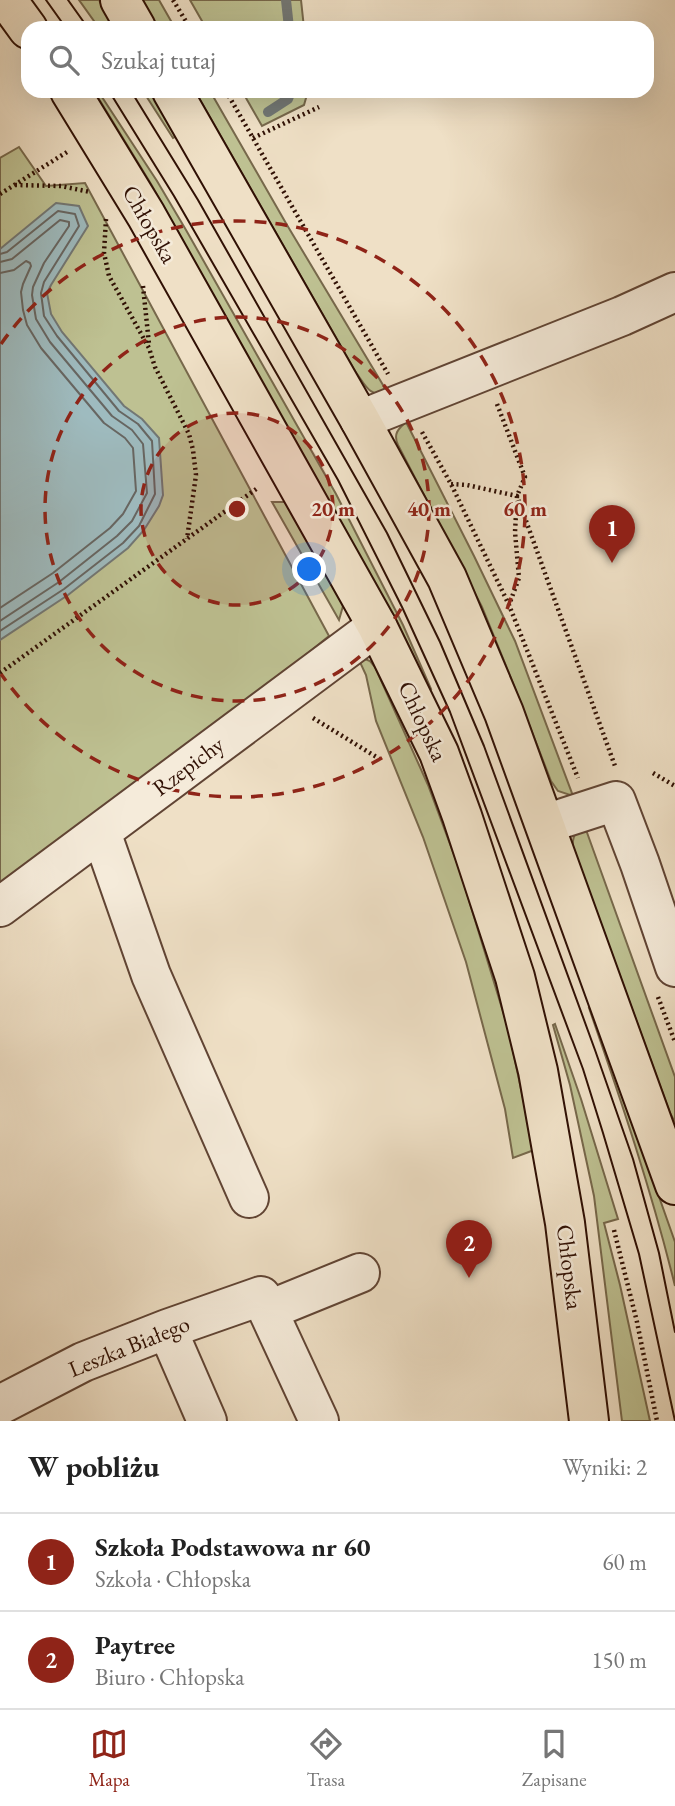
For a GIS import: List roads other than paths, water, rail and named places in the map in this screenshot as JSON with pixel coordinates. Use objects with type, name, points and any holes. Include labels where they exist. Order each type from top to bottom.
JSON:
[{"type":"main road","points":[[7,0],[22,21]]},
{"type":"main road","points":[[120,0],[132,21]]},
{"type":"main road","name":"Chłopska","points":[[74,98],[146,215],[377,626],[439,753],[515,977],[538,1071],[565,1223],[589,1421]]},
{"type":"main road","points":[[176,98],[360,420],[446,578],[504,713],[675,1185]]},
{"type":"street","points":[[360,420],[622,316],[675,292]]},
{"type":"street","name":"Rzepichy","points":[[0,907],[377,626]]},
{"type":"street","points":[[545,824],[616,801],[675,967]]},
{"type":"street","points":[[101,832],[151,975],[250,1198]]},
{"type":"street","name":"Leszka Białego","points":[[0,1405],[83,1362],[167,1329],[265,1303],[360,1273]]},
{"type":"street","points":[[265,1303],[319,1421]]},
{"type":"street","points":[[167,1329],[207,1421]]},
{"type":"water","points":[[56,203],[79,206],[88,226],[47,293],[51,314],[62,332],[124,406],[142,419],[159,438],[163,495],[144,530],[128,548],[68,595],[0,640],[0,249]]},
{"type":"waterway","points":[[286,0],[288,21]]},
{"type":"waterway","points":[[268,112],[288,98]]},
{"type":"tram line","points":[[46,0],[61,21]]},
{"type":"tram line","points":[[68,0],[83,21]]},
{"type":"tram line","points":[[113,98],[174,196],[338,480],[402,607],[450,712],[583,1069],[639,1254],[675,1421]]},
{"type":"tram line","points":[[135,98],[198,200],[387,533],[440,642],[484,746],[633,1159],[659,1253],[675,1332]]},
{"type":"place","name":"Szkoła Podstawowa nr 60","points":[[612,563]]},
{"type":"place","name":"Paytree","points":[[469,1278]]}]
